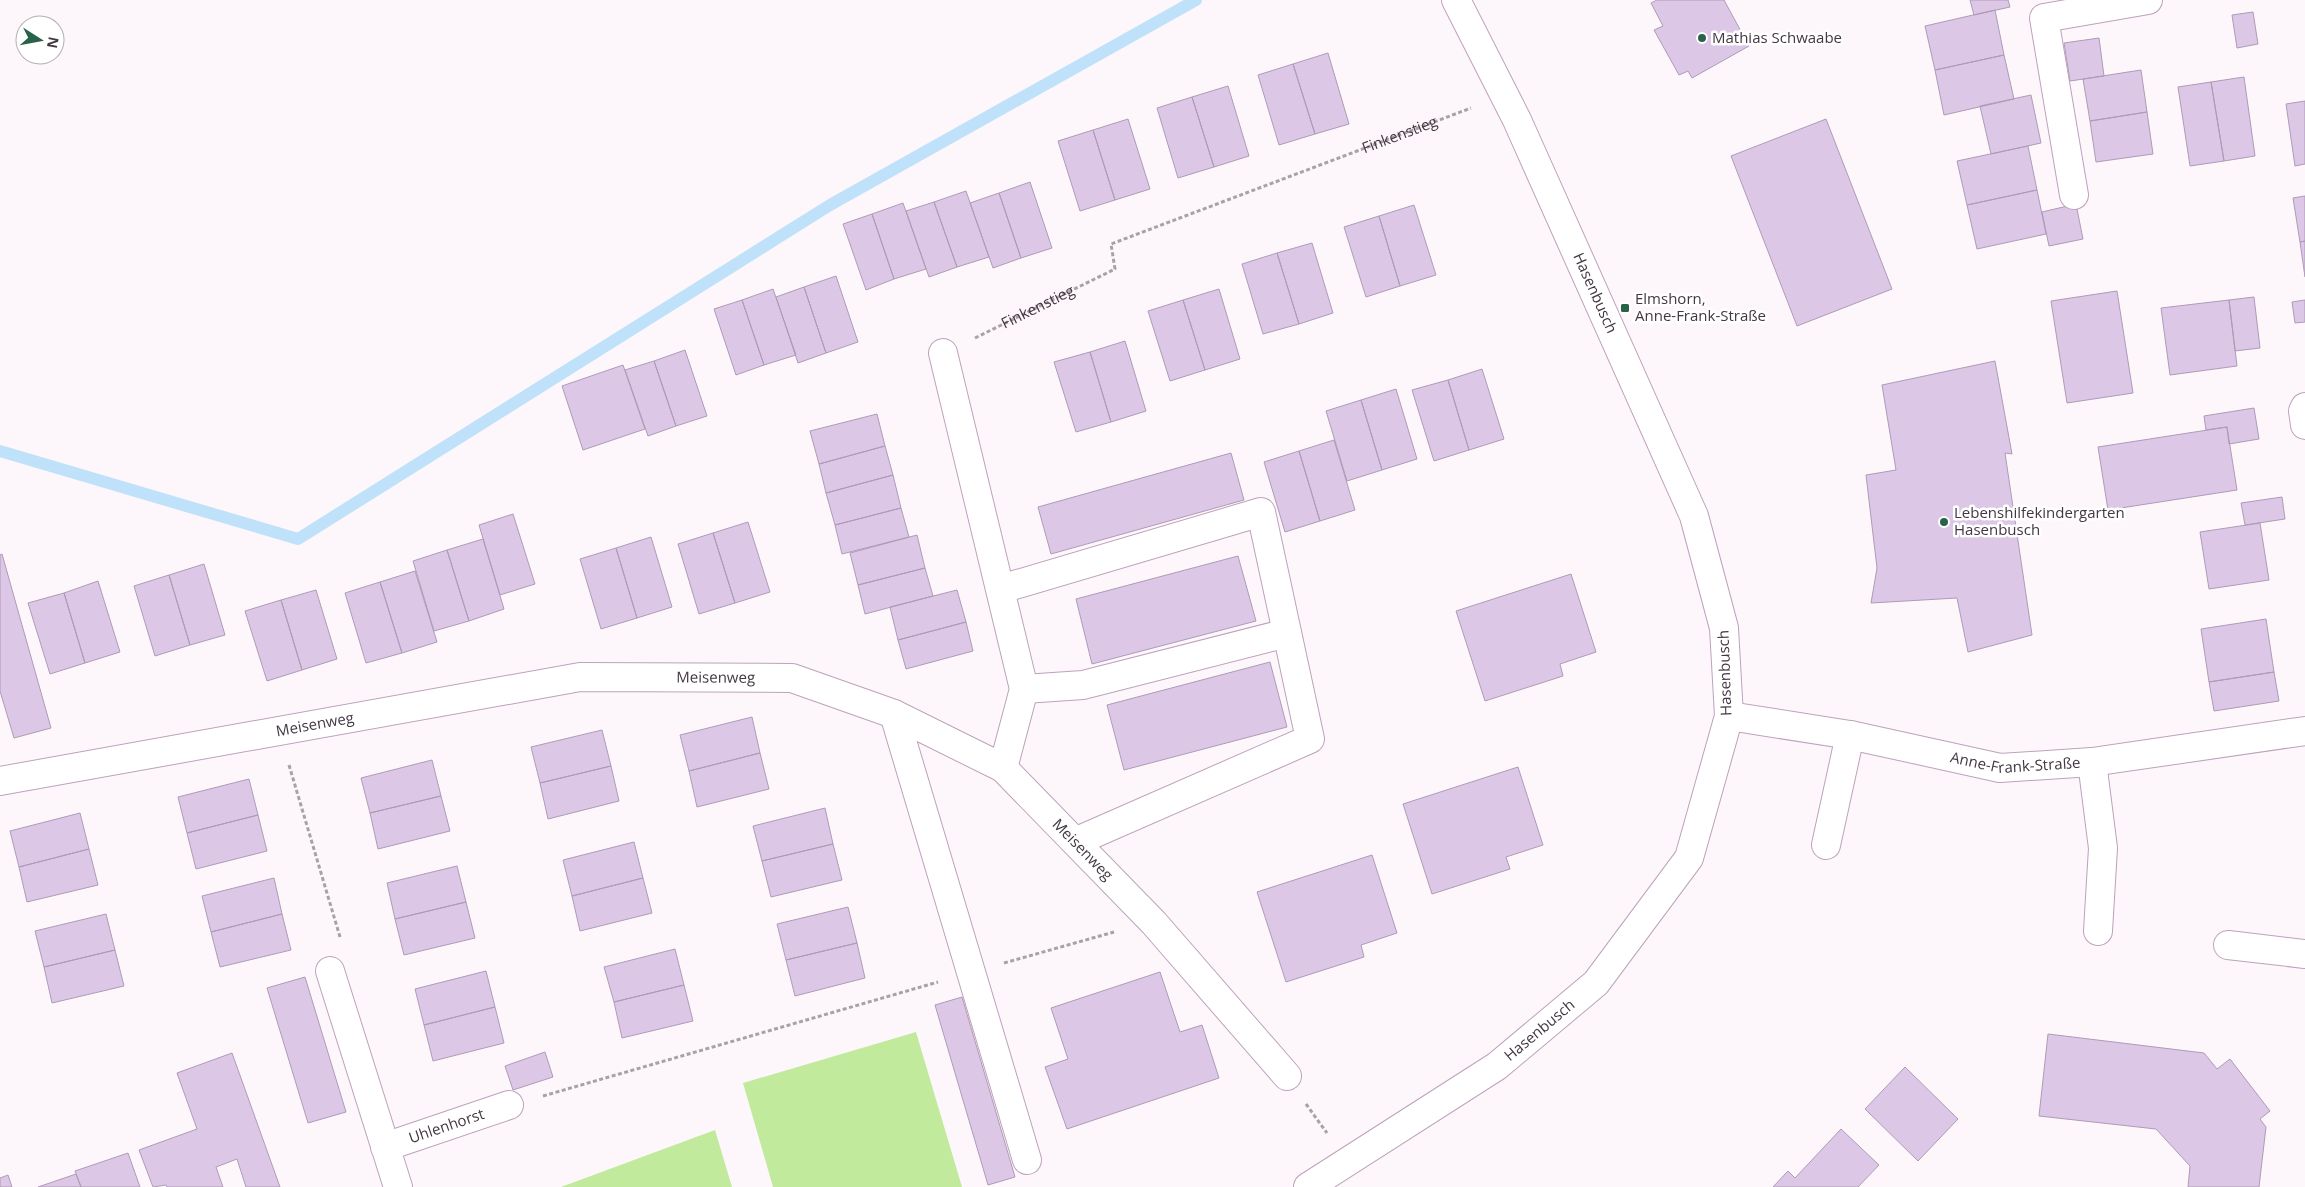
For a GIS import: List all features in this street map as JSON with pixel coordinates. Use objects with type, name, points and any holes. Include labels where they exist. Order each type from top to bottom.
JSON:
[{"type":"street","name":"Hasenbusch","points":[[1308,1187],[1497,1066],[1596,983],[1688,858],[1729,716],[1724,628],[1694,516],[1504,95],[1456,0]]},
{"type":"street","points":[[2074,195],[2044,18],[2148,0]]},
{"type":"street","points":[[943,353],[1024,689],[1004,768]]},
{"type":"street","points":[[2305,407],[2303,411],[2305,425]]},
{"type":"street","points":[[1001,589],[1261,512],[1310,739],[1077,841]]},
{"type":"street","points":[[1024,689],[1083,685],[1287,634]]},
{"type":"street","name":"Meisenweg","points":[[0,781],[580,677],[792,678],[894,714],[1004,768],[1077,841],[1154,923],[1287,1076]]},
{"type":"street","points":[[894,714],[1027,1160]]},
{"type":"street","name":"Anne-Frank-Straße","points":[[1729,716],[1850,736],[2000,768],[2092,762],[2305,731]]},
{"type":"street","points":[[1826,845],[1850,736]]},
{"type":"street","points":[[2092,762],[2103,848],[2098,931]]},
{"type":"street","points":[[2228,945],[2305,954]]},
{"type":"street","points":[[330,971],[398,1187]]},
{"type":"street","name":"Uhlenhorst","points":[[385,1148],[509,1105]]},
{"type":"path","name":"Finkenstieg","points":[[943,353],[1115,269],[1111,244],[1504,95]]},
{"type":"path","points":[[279,731],[341,942]]},
{"type":"path","points":[[509,1105],[1108,934],[1154,923]]},
{"type":"path","points":[[1287,1076],[1347,1162]]},
{"type":"green space","points":[[916,1032],[962,1187],[773,1187],[743,1083]]},
{"type":"green space","points":[[715,1130],[732,1187],[561,1187]]},
{"type":"building","name":"Mathias Schwaabe","points":[[1657,0],[1724,0],[1749,46],[1692,78],[1688,71],[1679,75],[1654,30],[1663,26],[1651,3]]},
{"type":"building","points":[[1970,0],[2008,0],[2010,7],[1974,15]]},
{"type":"building","points":[[1995,10],[2004,55],[1935,70],[1925,26]]},
{"type":"building","points":[[2253,12],[2258,44],[2237,48],[2232,15]]},
{"type":"building","points":[[2099,38],[2104,76],[2070,81],[2064,43]]},
{"type":"building","points":[[1328,53],[1349,124],[1315,134],[1293,64]]},
{"type":"building","points":[[2004,55],[2014,99],[1944,115],[1935,70]]},
{"type":"building","points":[[1293,64],[1315,134],[1279,145],[1258,75]]},
{"type":"building","points":[[2141,70],[2147,112],[2090,121],[2083,79]]},
{"type":"building","points":[[2244,77],[2255,156],[2224,161],[2211,82]]},
{"type":"building","points":[[2211,82],[2224,161],[2190,166],[2178,87]]},
{"type":"building","points":[[1228,86],[1249,156],[1214,167],[1192,97]]},
{"type":"building","points":[[2031,95],[2041,143],[1991,154],[1980,106]]},
{"type":"building","points":[[1192,97],[1214,167],[1178,178],[1157,108]]},
{"type":"building","points":[[2305,101],[2305,164],[2295,166],[2286,104]]},
{"type":"building","points":[[2147,112],[2153,154],[2096,162],[2090,121]]},
{"type":"building","points":[[1128,119],[1150,189],[1115,200],[1093,130]]},
{"type":"building","points":[[1826,119],[1892,289],[1797,326],[1731,156]]},
{"type":"building","points":[[1093,130],[1115,200],[1080,211],[1058,141]]},
{"type":"building","points":[[2028,146],[2037,190],[1967,205],[1957,161]]},
{"type":"building","points":[[1030,182],[1052,248],[1021,258],[999,193]]},
{"type":"building","points":[[2037,190],[2046,234],[1977,249],[1967,205]]},
{"type":"building","points":[[966,191],[989,257],[957,267],[934,202]]},
{"type":"building","points":[[999,193],[1021,258],[993,268],[970,203]]},
{"type":"building","points":[[2305,196],[2305,241],[2300,242],[2293,198]]},
{"type":"building","points":[[934,202],[957,267],[929,277],[906,211]]},
{"type":"building","points":[[903,203],[926,269],[894,279],[872,214]]},
{"type":"building","points":[[2076,204],[2083,239],[2049,246],[2042,212]]},
{"type":"building","points":[[1414,205],[1436,275],[1400,286],[1379,216]]},
{"type":"building","points":[[872,214],[894,279],[866,290],[843,224]]},
{"type":"building","points":[[1379,216],[1400,286],[1366,297],[1344,227]]},
{"type":"building","points":[[2305,241],[2305,277],[2300,242]]},
{"type":"building","points":[[1312,243],[1333,313],[1299,324],[1277,253]]},
{"type":"building","points":[[1277,253],[1299,324],[1263,334],[1242,264]]},
{"type":"building","points":[[836,276],[858,342],[826,353],[804,287]]},
{"type":"building","points":[[804,287],[826,353],[798,363],[776,297]]},
{"type":"building","points":[[773,289],[796,355],[764,365],[742,300]]},
{"type":"building","points":[[1219,289],[1240,359],[1205,370],[1183,300]]},
{"type":"building","points":[[2117,291],[2133,393],[2067,403],[2051,301]]},
{"type":"building","points":[[2254,297],[2260,348],[2235,351],[2229,300]]},
{"type":"building","points":[[742,300],[764,365],[736,375],[714,309]]},
{"type":"building","points":[[1183,300],[1205,370],[1170,381],[1148,311]]},
{"type":"building","points":[[2229,300],[2237,366],[2170,375],[2161,308]]},
{"type":"building","points":[[2305,300],[2305,322],[2295,323],[2292,302]]},
{"type":"building","points":[[1125,341],[1146,411],[1111,422],[1090,352]]},
{"type":"building","points":[[685,350],[707,416],[676,426],[654,361]]},
{"type":"building","points":[[1090,352],[1111,422],[1076,432],[1054,362]]},
{"type":"building","points":[[654,361],[676,426],[648,436],[625,370]]},
{"type":"building","name":"Lebenshilfekindergarten Hasenbusch","points":[[1995,361],[2012,454],[2005,453],[2032,635],[1968,652],[1957,598],[1871,603],[1877,568],[1866,475],[1896,470],[1882,385]]},
{"type":"building","points":[[623,365],[645,429],[583,450],[562,386]]},
{"type":"building","points":[[1482,369],[1504,439],[1469,450],[1448,380]]},
{"type":"building","points":[[1448,380],[1469,450],[1434,461],[1412,390]]},
{"type":"building","points":[[1396,389],[1417,459],[1382,470],[1361,400]]},
{"type":"building","points":[[1361,400],[1382,470],[1347,481],[1326,411]]},
{"type":"building","points":[[2254,408],[2259,439],[2229,444],[2227,427],[2206,430],[2204,416]]},
{"type":"building","points":[[877,414],[885,446],[819,464],[810,431]]},
{"type":"building","points":[[2227,427],[2237,490],[2108,510],[2098,447]]},
{"type":"building","points":[[1334,440],[1355,510],[1320,521],[1299,451]]},
{"type":"building","points":[[885,446],[893,475],[826,493],[819,464]]},
{"type":"building","points":[[1299,451],[1320,521],[1285,532],[1264,462]]},
{"type":"building","points":[[1231,453],[1244,500],[1051,554],[1038,507]]},
{"type":"building","points":[[893,475],[901,508],[835,525],[826,493]]},
{"type":"building","points":[[2282,497],[2285,519],[2245,525],[2241,503]]},
{"type":"building","points":[[901,508],[909,537],[842,554],[835,525]]},
{"type":"building","points":[[513,514],[535,584],[500,595],[479,525]]},
{"type":"building","points":[[748,522],[770,592],[735,603],[713,533]]},
{"type":"building","points":[[2260,523],[2269,580],[2209,589],[2200,532]]},
{"type":"building","points":[[713,533],[735,603],[699,614],[678,544]]},
{"type":"building","points":[[917,535],[925,568],[858,585],[850,553]]},
{"type":"building","points":[[651,537],[672,607],[637,618],[616,548]]},
{"type":"building","points":[[483,539],[504,609],[469,621],[447,550]]},
{"type":"building","points":[[616,548],[637,618],[601,629],[580,559]]},
{"type":"building","points":[[447,550],[469,621],[434,631],[413,561]]},
{"type":"building","points":[[2,554],[51,728],[14,738],[0,691],[0,555]]},
{"type":"building","points":[[1238,556],[1256,621],[1092,664],[1076,599]]},
{"type":"building","points":[[204,564],[225,635],[190,645],[169,575]]},
{"type":"building","points":[[925,568],[933,596],[865,614],[858,585]]},
{"type":"building","points":[[415,571],[437,642],[402,653],[380,582]]},
{"type":"building","points":[[1571,574],[1596,652],[1560,664],[1563,676],[1485,701],[1456,611]]},
{"type":"building","points":[[169,575],[190,645],[155,656],[134,586]]},
{"type":"building","points":[[98,581],[120,652],[85,663],[64,593]]},
{"type":"building","points":[[380,582],[402,653],[366,663],[345,593]]},
{"type":"building","points":[[316,590],[337,659],[302,670],[281,600]]},
{"type":"building","points":[[957,590],[966,622],[898,640],[890,607]]},
{"type":"building","points":[[64,593],[85,663],[50,674],[28,603]]},
{"type":"building","points":[[281,600],[302,670],[267,681],[245,611]]},
{"type":"building","points":[[2266,619],[2274,672],[2209,682],[2201,629]]},
{"type":"building","points":[[966,622],[973,651],[906,669],[898,640]]},
{"type":"building","points":[[1270,662],[1287,727],[1124,770],[1107,705]]},
{"type":"building","points":[[2274,672],[2279,701],[2214,711],[2209,682]]},
{"type":"building","points":[[752,717],[760,753],[689,771],[680,735]]},
{"type":"building","points":[[602,730],[611,766],[540,783],[531,747]]},
{"type":"building","points":[[760,753],[769,789],[697,807],[689,771]]},
{"type":"building","points":[[432,760],[441,796],[370,813],[361,778]]},
{"type":"building","points":[[611,766],[619,801],[548,819],[540,783]]},
{"type":"building","points":[[1518,767],[1543,845],[1506,857],[1510,869],[1432,894],[1403,804]]},
{"type":"building","points":[[249,779],[258,815],[187,833],[178,797]]},
{"type":"building","points":[[441,796],[450,831],[378,849],[370,813]]},
{"type":"building","points":[[825,808],[833,844],[762,861],[753,826]]},
{"type":"building","points":[[80,813],[89,849],[19,867],[10,831]]},
{"type":"building","points":[[258,815],[267,851],[196,869],[187,833]]},
{"type":"building","points":[[634,842],[643,878],[572,896],[563,860]]},
{"type":"building","points":[[833,844],[842,880],[771,897],[762,861]]},
{"type":"building","points":[[89,849],[98,885],[27,902],[19,867]]},
{"type":"building","points":[[1372,855],[1397,933],[1361,945],[1364,957],[1286,982],[1257,892]]},
{"type":"building","points":[[457,866],[466,902],[395,919],[387,883]]},
{"type":"building","points":[[274,878],[282,914],[211,932],[202,896]]},
{"type":"building","points":[[643,878],[652,913],[580,931],[572,896]]},
{"type":"building","points":[[466,902],[475,938],[404,955],[395,919]]},
{"type":"building","points":[[848,907],[857,943],[786,960],[777,924]]},
{"type":"building","points":[[106,914],[115,950],[44,967],[35,931]]},
{"type":"building","points":[[282,914],[291,950],[220,967],[211,932]]},
{"type":"building","points":[[857,943],[865,978],[795,996],[786,960]]},
{"type":"building","points":[[675,949],[684,985],[614,1002],[604,967]]},
{"type":"building","points":[[115,950],[124,986],[52,1003],[44,967]]},
{"type":"building","points":[[486,971],[495,1007],[424,1025],[415,989]]},
{"type":"building","points":[[1160,972],[1180,1032],[1202,1025],[1219,1078],[1067,1129],[1045,1067],[1068,1059],[1051,1008]]},
{"type":"building","points":[[305,977],[346,1112],[308,1123],[267,988]]},
{"type":"building","points":[[684,985],[693,1021],[622,1038],[614,1002]]},
{"type":"building","points":[[962,997],[1015,1177],[988,1185],[935,1005]]},
{"type":"building","points":[[495,1007],[504,1043],[433,1061],[424,1025]]},
{"type":"building","points":[[2048,1034],[2204,1053],[2217,1069],[2230,1059],[2270,1111],[2260,1119],[2266,1127],[2259,1187],[2188,1187],[2190,1166],[2156,1129],[2039,1116]]},
{"type":"building","points":[[545,1052],[553,1077],[513,1090],[505,1066]]},
{"type":"building","points":[[232,1053],[280,1187],[246,1187],[237,1159],[216,1167],[223,1187],[167,1187],[166,1185],[153,1187],[139,1150],[197,1129],[177,1073]]},
{"type":"building","points":[[1905,1067],[1958,1119],[1918,1161],[1865,1109]]},
{"type":"building","points":[[1841,1129],[1879,1165],[1858,1187],[1773,1187],[1788,1171],[1795,1178]]},
{"type":"building","points":[[128,1153],[140,1187],[81,1187],[75,1171]]},
{"type":"building","points":[[76,1174],[81,1187],[38,1187]]},
{"type":"building","points":[[8,1175],[12,1187],[0,1187],[0,1178]]},
{"type":"waterway","points":[[0,451],[298,539],[830,205],[1196,0]]},
{"type":"place","name":"Mathias Schwaabe","points":[[1702,38]]},
{"type":"place","name":"Elmshorn, Anne-Frank-Straße","points":[[1625,308]]},
{"type":"place","name":"Lebenshilfekindergarten Hasenbusch","points":[[1944,522]]}]
